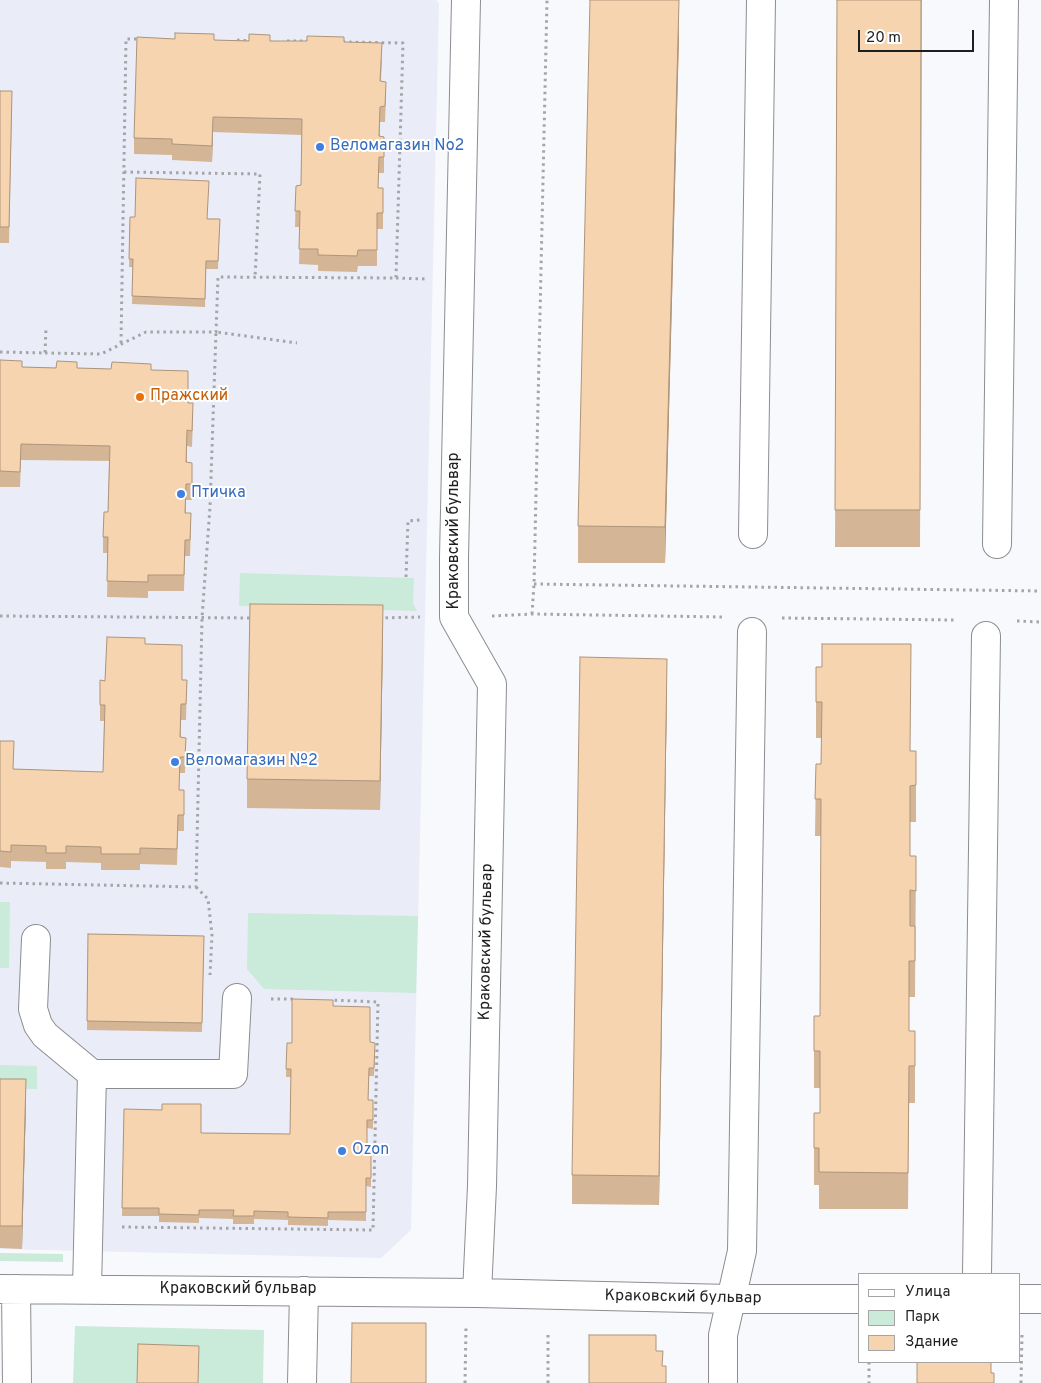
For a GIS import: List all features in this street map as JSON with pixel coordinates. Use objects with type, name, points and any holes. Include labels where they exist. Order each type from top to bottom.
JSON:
[{"type":"street","name":"Краковский бульвар","points":[[466,0],[454,617],[492,684],[482,1186],[477,1293]]},
{"type":"street","points":[[753,534],[761,0]]},
{"type":"street","points":[[997,544],[1004,0]]},
{"type":"street","points":[[723,1383],[723,1334],[742,1251],[742,625]]},
{"type":"street","points":[[976,1273],[986,636]]},
{"type":"street","points":[[36,939],[33,1009],[38,1025],[45,1035],[92,1074],[233,1074],[237,998]]},
{"type":"street","points":[[87,1290],[92,1074]]},
{"type":"street","name":"Краковский бульвар","points":[[8,1289],[477,1293],[730,1299],[858,1299]]},
{"type":"street","points":[[8,1289],[17,1383]]},
{"type":"street","points":[[302,1383],[304,1291]]},
{"type":"street","points":[[1021,1299],[1041,1299]]},
{"type":"path","points":[[532,614],[547,0]]},
{"type":"path","points":[[121,344],[126,39],[146,39]]},
{"type":"path","points":[[235,40],[254,41]]},
{"type":"path","points":[[284,41],[314,42]]},
{"type":"path","points":[[334,42],[403,43],[396,278]]},
{"type":"path","points":[[124,172],[260,174],[254,278]]},
{"type":"path","points":[[303,1000],[210,997],[212,935],[208,900],[196,887],[202,618],[210,507],[218,277],[429,279]]},
{"type":"path","points":[[45,353],[46,328]]},
{"type":"path","points":[[0,352],[101,354],[146,332],[216,332],[297,343]]},
{"type":"path","points":[[534,584],[1041,591]]},
{"type":"path","points":[[377,618],[532,614],[742,625]]},
{"type":"path","points":[[0,616],[261,618]]},
{"type":"path","points":[[782,618],[961,620]]},
{"type":"path","points":[[1011,621],[1041,622]]},
{"type":"path","points":[[0,883],[196,887]]},
{"type":"path","points":[[88,1226],[373,1230],[378,1002],[322,1000]]},
{"type":"path","points":[[548,1331],[548,1383]]},
{"type":"path","points":[[1022,1334],[1022,1383]]},
{"type":"path","points":[[869,1363],[869,1383]]},
{"type":"shaded area","points":[[0,0],[436,0],[439,3],[411,1230],[381,1258],[0,1249]]},
{"type":"green space","points":[[240,573],[414,578],[413,603],[417,611],[239,606]]},
{"type":"green space","points":[[0,902],[10,902],[9,968],[0,968]]},
{"type":"green space","points":[[248,913],[418,916],[416,993],[264,989],[247,969]]},
{"type":"green space","points":[[0,1065],[37,1066],[37,1089],[0,1088]]},
{"type":"green space","points":[[0,1253],[63,1254],[63,1262],[0,1261]]},
{"type":"green space","points":[[75,1326],[264,1330],[263,1383],[73,1383]]},
{"type":"building","points":[[590,0],[679,0],[665,527],[578,526]]},
{"type":"building","points":[[837,0],[921,0],[920,510],[835,510]]},
{"type":"building","points":[[175,33],[214,34],[214,40],[249,41],[249,34],[270,35],[270,41],[307,41],[307,36],[344,37],[344,42],[382,43],[380,81],[386,82],[385,106],[380,107],[379,136],[384,137],[384,157],[379,157],[378,188],[383,188],[383,213],[377,213],[377,250],[358,250],[357,256],[318,255],[318,249],[299,249],[300,211],[295,211],[296,186],[301,185],[302,119],[213,117],[212,146],[172,144],[172,139],[134,138],[137,37],[175,39]]},
{"type":"building","points":[[0,91],[12,91],[9,227],[0,227]]},
{"type":"building","points":[[136,178],[209,181],[207,219],[220,219],[218,261],[206,261],[205,299],[132,296],[133,259],[129,259],[130,217],[135,217]]},
{"type":"building","points":[[0,360],[22,361],[22,367],[56,368],[57,361],[77,362],[77,368],[111,369],[112,362],[151,364],[151,370],[188,371],[188,403],[193,403],[192,431],[187,430],[186,462],[192,463],[192,484],[186,484],[185,513],[191,513],[190,540],[185,540],[184,575],[148,575],[148,582],[107,581],[108,537],[103,537],[104,512],[108,512],[110,446],[21,444],[20,472],[0,471]]},
{"type":"building","points":[[250,604],[383,605],[380,781],[247,779]]},
{"type":"building","points":[[107,637],[145,638],[145,644],[182,645],[182,680],[187,680],[186,704],[181,704],[180,737],[186,738],[185,757],[180,757],[179,790],[184,790],[184,815],[178,815],[177,849],[140,848],[140,854],[101,854],[101,847],[66,846],[66,853],[46,853],[46,846],[11,845],[11,852],[0,851],[0,741],[14,741],[13,769],[103,772],[105,705],[100,705],[100,680],[105,681]]},
{"type":"building","points":[[822,644],[911,644],[910,751],[916,751],[916,785],[910,786],[910,856],[916,856],[916,891],[910,890],[910,926],[915,926],[915,961],[909,961],[909,1031],[915,1031],[915,1066],[909,1066],[908,1173],[819,1172],[819,1148],[814,1148],[814,1113],[820,1113],[820,1051],[814,1051],[814,1016],[820,1016],[821,799],[815,799],[816,764],[821,764],[822,702],[816,702],[816,667],[822,667]]},
{"type":"building","points":[[580,657],[667,659],[659,1176],[572,1175]]},
{"type":"building","points":[[88,934],[204,936],[202,1023],[87,1021]]},
{"type":"building","points":[[292,999],[333,1000],[333,1006],[370,1007],[370,1042],[375,1043],[374,1068],[369,1068],[368,1100],[373,1100],[373,1120],[367,1120],[367,1152],[371,1152],[371,1178],[366,1178],[366,1212],[328,1212],[328,1218],[288,1217],[288,1212],[254,1211],[254,1216],[233,1216],[234,1210],[199,1210],[199,1215],[159,1214],[159,1208],[122,1208],[124,1109],[162,1110],[162,1104],[201,1104],[201,1133],[290,1134],[291,1069],[286,1069],[287,1043],[292,1043]]},
{"type":"building","points":[[0,1079],[26,1079],[22,1226],[0,1226]]},
{"type":"building","points":[[352,1323],[426,1323],[426,1383],[351,1383]]},
{"type":"building","points":[[589,1335],[656,1335],[656,1351],[663,1351],[662,1366],[666,1366],[666,1383],[589,1383]]},
{"type":"building","points":[[138,1344],[199,1346],[198,1383],[137,1383]]},
{"type":"building","points":[[917,1363],[991,1363],[991,1373],[994,1373],[994,1383],[917,1383]]},
{"type":"place","name":"Веломагазин No2","points":[[320,147]]},
{"type":"place","name":"Пражский","points":[[140,397]]},
{"type":"place","name":"Птичка","points":[[181,494]]},
{"type":"place","name":"Веломагазин №2","points":[[175,762]]},
{"type":"place","name":"Ozon","points":[[342,1151]]}]
